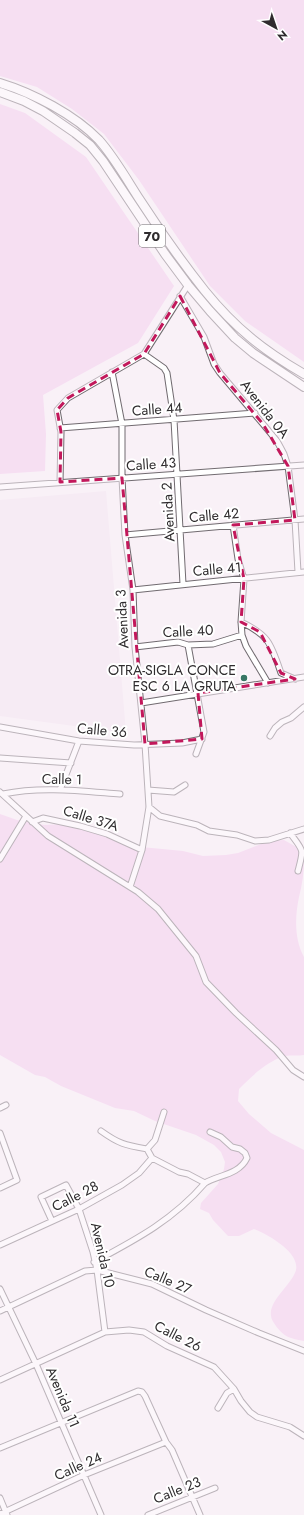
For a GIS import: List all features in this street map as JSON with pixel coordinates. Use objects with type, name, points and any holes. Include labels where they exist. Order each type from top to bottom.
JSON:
[{"type":"main road","name":"70","points":[[0,83],[20,89],[36,97],[78,123],[92,134],[110,154],[176,253],[213,300],[252,340],[304,374]]},
{"type":"main road","name":"70","points":[[0,92],[24,101],[43,111],[90,145],[103,161],[147,228],[188,285],[218,320],[245,347],[271,366],[304,386]]},
{"type":"street","points":[[60,482],[60,428],[57,410],[68,398],[144,354],[188,285]]},
{"type":"street","name":"Avenida 0A","points":[[180,296],[204,337],[214,364],[220,374],[255,413],[276,441],[288,466],[296,520],[301,572]]},
{"type":"street","name":"Avenida 2","points":[[144,354],[164,368],[167,373],[174,420],[184,584]]},
{"type":"street","name":"Avenida 3","points":[[112,372],[122,424],[122,478],[125,535],[133,590],[135,647],[145,744],[149,807],[142,850],[130,887]]},
{"type":"street","name":"Calle 44","points":[[60,428],[255,413]]},
{"type":"street","name":"Calle 43","points":[[0,487],[304,465]]},
{"type":"street","name":"Calle 42","points":[[125,535],[304,519]]},
{"type":"street","points":[[233,525],[238,560],[244,579],[241,622],[242,635],[246,646],[268,683]]},
{"type":"street","name":"Calle 41","points":[[133,590],[301,572]]},
{"type":"street","points":[[241,622],[260,632],[274,652],[281,672],[295,680]]},
{"type":"street","name":"Calle 40","points":[[135,647],[178,642],[188,645],[214,644],[242,635]]},
{"type":"street","points":[[188,645],[204,732],[196,754]]},
{"type":"street","points":[[141,703],[198,693],[295,680],[304,677]]},
{"type":"street","points":[[270,736],[275,728],[282,722],[292,718],[304,707]]},
{"type":"street","name":"Calle 36","points":[[0,727],[79,741],[145,744],[182,743],[202,739]]},
{"type":"street","points":[[60,790],[79,741]]},
{"type":"street","points":[[0,758],[71,763]]},
{"type":"street","points":[[148,790],[174,792],[185,785]]},
{"type":"street","name":"Calle 1","points":[[1,793],[60,790],[120,794]]},
{"type":"street","points":[[1,793],[48,836],[138,892],[158,909],[196,956],[206,982],[236,1013],[276,1050],[293,1070],[304,1077]]},
{"type":"street","points":[[149,807],[160,816],[197,825],[210,831],[237,835],[255,840],[269,840],[304,829]]},
{"type":"street","points":[[0,859],[26,816]]},
{"type":"street","name":"Calle 37A","points":[[32,822],[43,818],[80,826],[107,834],[142,850]]},
{"type":"street","points":[[290,833],[303,848],[304,853],[298,871]]},
{"type":"street","points":[[0,1108],[6,1105]]},
{"type":"street","points":[[147,1149],[155,1140],[164,1112]]},
{"type":"street","points":[[101,1131],[129,1147],[147,1149]]},
{"type":"street","points":[[94,1262],[140,1238],[157,1227],[161,1222],[177,1211],[209,1180],[222,1177],[242,1165],[246,1158],[245,1153],[232,1147],[221,1137],[210,1132]]},
{"type":"street","points":[[0,1134],[17,1180],[0,1188]]},
{"type":"street","points":[[147,1149],[152,1158],[205,1183]]},
{"type":"street","name":"Calle 28","points":[[0,1245],[79,1209],[122,1185],[139,1173],[152,1158]]},
{"type":"street","name":"Avenida 10","points":[[52,1221],[41,1197],[63,1185],[66,1185],[68,1186],[79,1209],[97,1270],[106,1332]]},
{"type":"street","name":"Calle 27","points":[[0,1311],[85,1270],[97,1270],[152,1284],[206,1310],[304,1351]]},
{"type":"street","name":"Avenida 11","points":[[0,1289],[36,1364],[60,1423],[101,1515]]},
{"type":"street","name":"Calle 26","points":[[0,1380],[106,1332],[129,1330],[144,1332],[167,1346],[211,1366],[234,1389],[241,1402],[250,1412],[264,1420],[277,1422],[290,1427],[304,1436]]},
{"type":"street","points":[[218,1408],[227,1393],[234,1389]]},
{"type":"street","points":[[0,1448],[138,1391],[142,1392],[166,1442],[172,1450],[200,1515]]},
{"type":"street","name":"Calle 24","points":[[4,1513],[84,1475],[166,1442]]},
{"type":"street","name":"Calle 23","points":[[148,1515],[215,1488]]},
{"type":"street","points":[[0,1498],[4,1513]]},
{"type":"highlighted area","points":[[180,296],[220,373],[263,424],[288,466],[295,520],[233,525],[244,579],[241,622],[260,632],[281,673],[295,679],[198,693],[202,739],[145,744],[122,478],[60,482],[61,432],[57,410],[68,398],[144,354]]},
{"type":"shaded area","points":[[0,0],[304,0],[304,362],[245,321],[210,286],[139,180],[104,134],[72,109],[37,87],[0,76]]},
{"type":"shaded area","points":[[0,104],[25,113],[86,157],[174,286],[138,343],[43,395],[46,434],[45,471],[0,474]]},
{"type":"shaded area","points":[[106,491],[126,733],[0,716],[0,500]]},
{"type":"shaded area","points":[[0,814],[17,820],[44,825],[65,824],[78,827],[141,847],[183,851],[203,856],[238,853],[269,841],[284,840],[300,849],[304,860],[304,865],[296,927],[298,943],[304,957],[304,1055],[285,1056],[266,1065],[239,1089],[238,1101],[249,1114],[271,1133],[304,1150],[304,1341],[290,1338],[283,1334],[277,1328],[271,1316],[271,1309],[274,1303],[296,1270],[296,1263],[288,1250],[274,1239],[254,1229],[239,1236],[228,1236],[213,1220],[209,1213],[200,1209],[201,1203],[218,1184],[224,1169],[225,1162],[221,1152],[214,1145],[196,1135],[155,1121],[134,1111],[115,1108],[61,1086],[45,1077],[35,1075],[0,1055]]},
{"type":"place","name":"OTRA-SIGLA CONCE ESC 6 LA GRUTA","points":[[244,678]]}]
